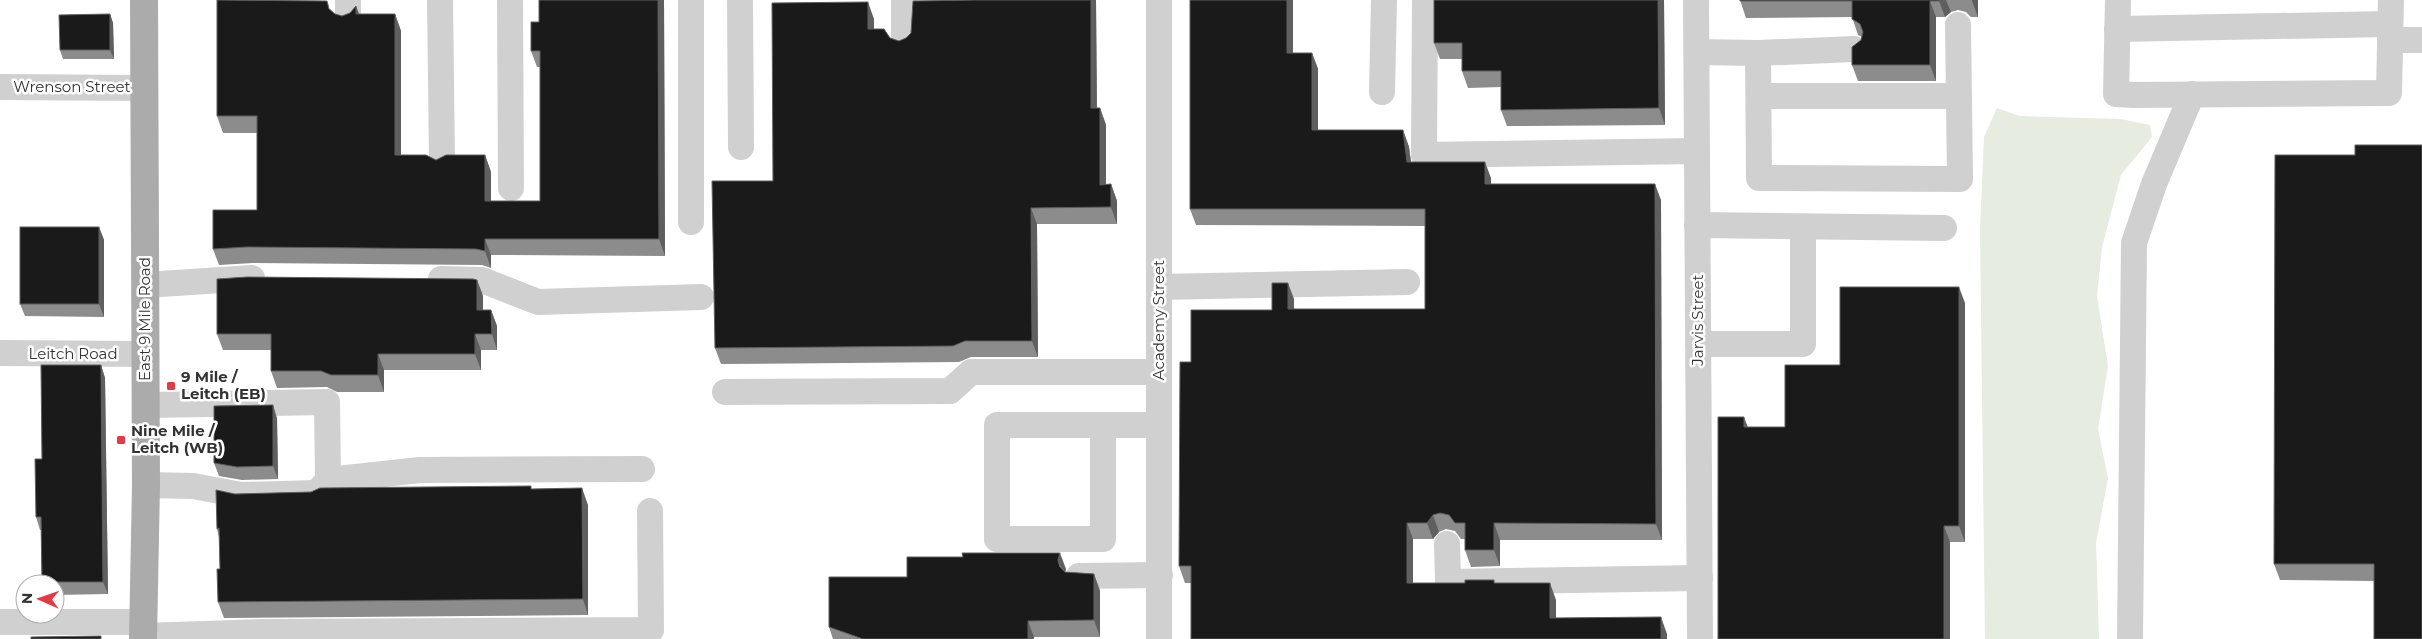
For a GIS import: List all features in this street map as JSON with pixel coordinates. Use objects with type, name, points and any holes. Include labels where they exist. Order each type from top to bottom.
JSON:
[{"type":"main road","name":"East 9 Mile Road","points":[[143,632],[146,485],[144,0]]},
{"type":"street","points":[[440,0],[442,161]]},
{"type":"street","points":[[510,0],[511,188]]},
{"type":"street","points":[[691,0],[691,222]]},
{"type":"street","points":[[740,0],[741,147]]},
{"type":"street","points":[[904,0],[904,42]]},
{"type":"street","name":"Academy Street","points":[[1159,0],[1159,639]]},
{"type":"street","points":[[1382,92],[1384,0]]},
{"type":"street","points":[[1425,0],[1424,155],[1697,151]]},
{"type":"street","name":"Jarvis Street","points":[[1696,0],[1700,639]]},
{"type":"street","points":[[2118,0],[2116,94],[2389,93],[2391,21]]},
{"type":"street","points":[[2118,30],[2391,21],[2422,40]]},
{"type":"street","points":[[1758,53],[1759,178],[1960,179],[1958,25]]},
{"type":"street","points":[[1697,52],[1758,53],[1854,49]]},
{"type":"street","name":"Wrenson Street","points":[[0,87],[144,88]]},
{"type":"street","points":[[2130,639],[2134,243],[2154,184],[2192,94]]},
{"type":"street","points":[[1759,96],[1959,96]]},
{"type":"street","points":[[1697,225],[1944,228]]},
{"type":"street","points":[[1698,344],[1803,344],[1803,227]]},
{"type":"street","points":[[145,285],[273,278]]},
{"type":"street","points":[[413,279],[482,280],[538,302],[701,297]]},
{"type":"street","points":[[1159,287],[1407,282]]},
{"type":"street","name":"Leitch Road","points":[[0,353],[145,354]]},
{"type":"street","points":[[724,392],[950,391],[971,372],[1159,372]]},
{"type":"street","points":[[145,405],[327,402],[328,480],[316,494],[241,495],[194,486],[146,485]]},
{"type":"street","points":[[1103,425],[1103,539],[997,539],[997,425],[1103,425],[1159,425]]},
{"type":"street","points":[[328,480],[420,470],[642,469]]},
{"type":"street","points":[[0,622],[143,632],[651,630],[650,511]]},
{"type":"street","points":[[1446,544],[1448,582],[1700,578]]},
{"type":"street","points":[[1079,576],[1160,575]]},
{"type":"shaded area","points":[[1997,108],[2019,116],[2121,119],[2150,125],[2152,137],[2121,175],[2102,247],[2097,296],[2108,366],[2098,429],[2108,478],[2096,543],[2099,639],[1985,639],[1980,230],[1984,137]]},
{"type":"building","points":[[217,0],[327,1],[329,9],[335,14],[342,16],[350,13],[356,6],[356,14],[395,14],[395,155],[426,155],[436,160],[446,155],[485,155],[485,201],[540,201],[540,51],[531,51],[531,22],[539,22],[539,0],[658,0],[659,239],[485,239],[485,251],[476,249],[247,247],[213,249],[213,210],[257,210],[257,116],[217,116]]},
{"type":"building","points":[[1091,0],[1091,108],[1100,108],[1100,185],[1111,184],[1111,207],[1031,208],[1032,341],[965,341],[953,346],[715,348],[712,181],[773,181],[772,3],[868,2],[868,29],[884,29],[890,38],[899,41],[911,33],[913,1]]},
{"type":"building","points":[[1190,0],[1287,0],[1287,53],[1312,53],[1312,130],[1403,130],[1407,162],[1485,162],[1485,184],[1655,184],[1656,524],[1494,523],[1494,550],[1465,550],[1465,523],[1455,523],[1449,515],[1440,513],[1433,515],[1427,523],[1407,523],[1407,583],[1465,583],[1465,580],[1494,580],[1494,583],[1550,583],[1550,618],[1661,617],[1661,639],[1191,639],[1191,566],[1179,566],[1180,362],[1191,362],[1191,310],[1272,310],[1272,283],[1288,283],[1288,309],[1425,309],[1425,209],[1190,209]]},
{"type":"building","points":[[1434,0],[1658,0],[1659,108],[1501,110],[1501,71],[1462,71],[1462,43],[1434,43]]},
{"type":"building","points":[[1740,0],[1940,0],[1930,1],[1930,65],[1852,65],[1852,47],[1861,40],[1863,32],[1860,24],[1852,19],[1852,1]]},
{"type":"building","points":[[110,14],[110,50],[60,50],[59,15]]},
{"type":"building","points":[[2355,145],[2422,145],[2422,639],[2374,639],[2374,564],[2274,564],[2275,155],[2355,155]]},
{"type":"building","points":[[20,227],[99,227],[99,304],[20,304]]},
{"type":"building","points":[[247,277],[473,279],[477,280],[477,310],[491,310],[492,334],[475,334],[475,354],[378,354],[378,375],[331,375],[321,371],[271,371],[271,334],[217,334],[217,279]]},
{"type":"building","points":[[1840,287],[1959,287],[1959,526],[1944,526],[1944,639],[1718,639],[1718,417],[1744,417],[1744,427],[1785,427],[1785,365],[1840,365]]},
{"type":"building","points":[[41,365],[101,365],[103,582],[65,582],[65,574],[42,574],[41,517],[36,517],[35,459],[42,459]]},
{"type":"building","points":[[273,405],[273,466],[237,467],[214,463],[214,406]]},
{"type":"building","points":[[531,486],[531,489],[582,488],[583,599],[218,602],[217,569],[220,569],[216,490],[235,494],[311,492],[320,488]]},
{"type":"building","points":[[962,553],[1060,553],[1058,560],[1060,567],[1065,572],[1094,574],[1094,620],[1028,621],[1028,639],[863,639],[829,627],[829,577],[907,577],[907,557],[963,557]]},
{"type":"building","points":[[101,636],[101,639],[31,639],[31,637]]},
{"type":"place","name":"9 Mile / Leitch (EB)","points":[[171,386]]},
{"type":"place","name":"Nine Mile / Leitch (WB)","points":[[121,440]]}]
